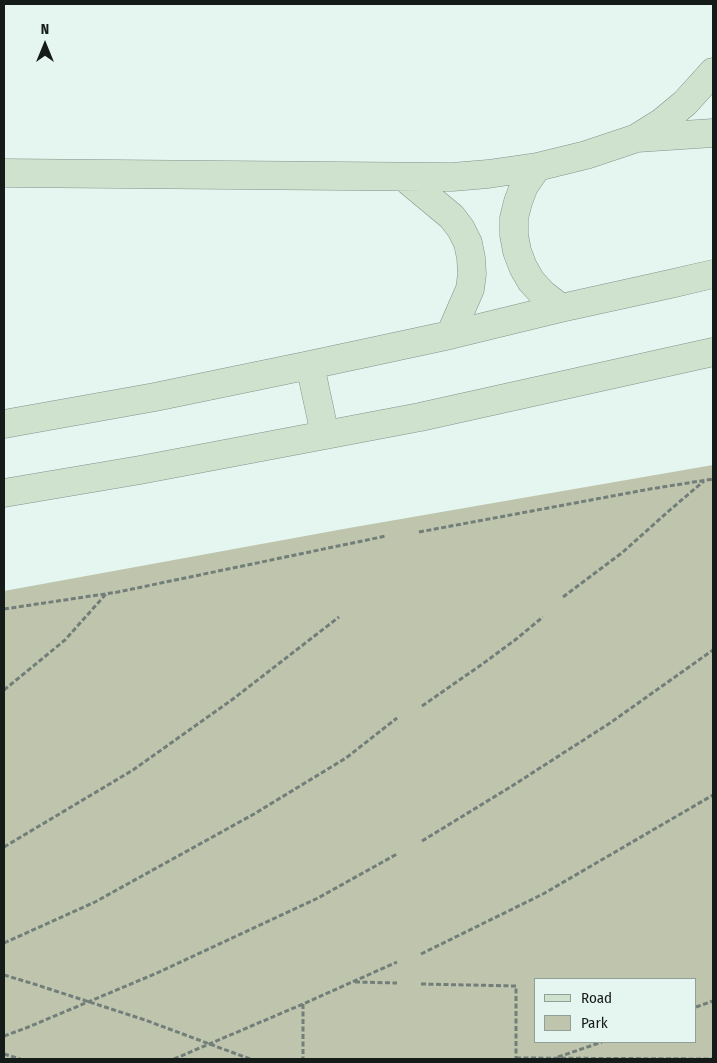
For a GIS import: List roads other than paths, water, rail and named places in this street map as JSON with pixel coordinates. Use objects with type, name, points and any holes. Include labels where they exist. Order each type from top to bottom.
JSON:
[{"type":"main road","points":[[4,173],[404,177],[488,174],[537,167],[586,155],[637,138],[662,122],[685,103],[713,72]]},
{"type":"main road","points":[[637,138],[713,133]]},
{"type":"main road","points":[[537,167],[524,186],[518,202],[514,218],[514,235],[523,267],[543,294],[560,308]]},
{"type":"main road","points":[[404,177],[452,217],[468,243],[472,274],[470,289],[450,335]]},
{"type":"main road","points":[[4,424],[155,397],[310,366],[713,274]]},
{"type":"main road","points":[[4,493],[325,436],[713,352]]},
{"type":"main road","points":[[310,366],[325,436]]}]
